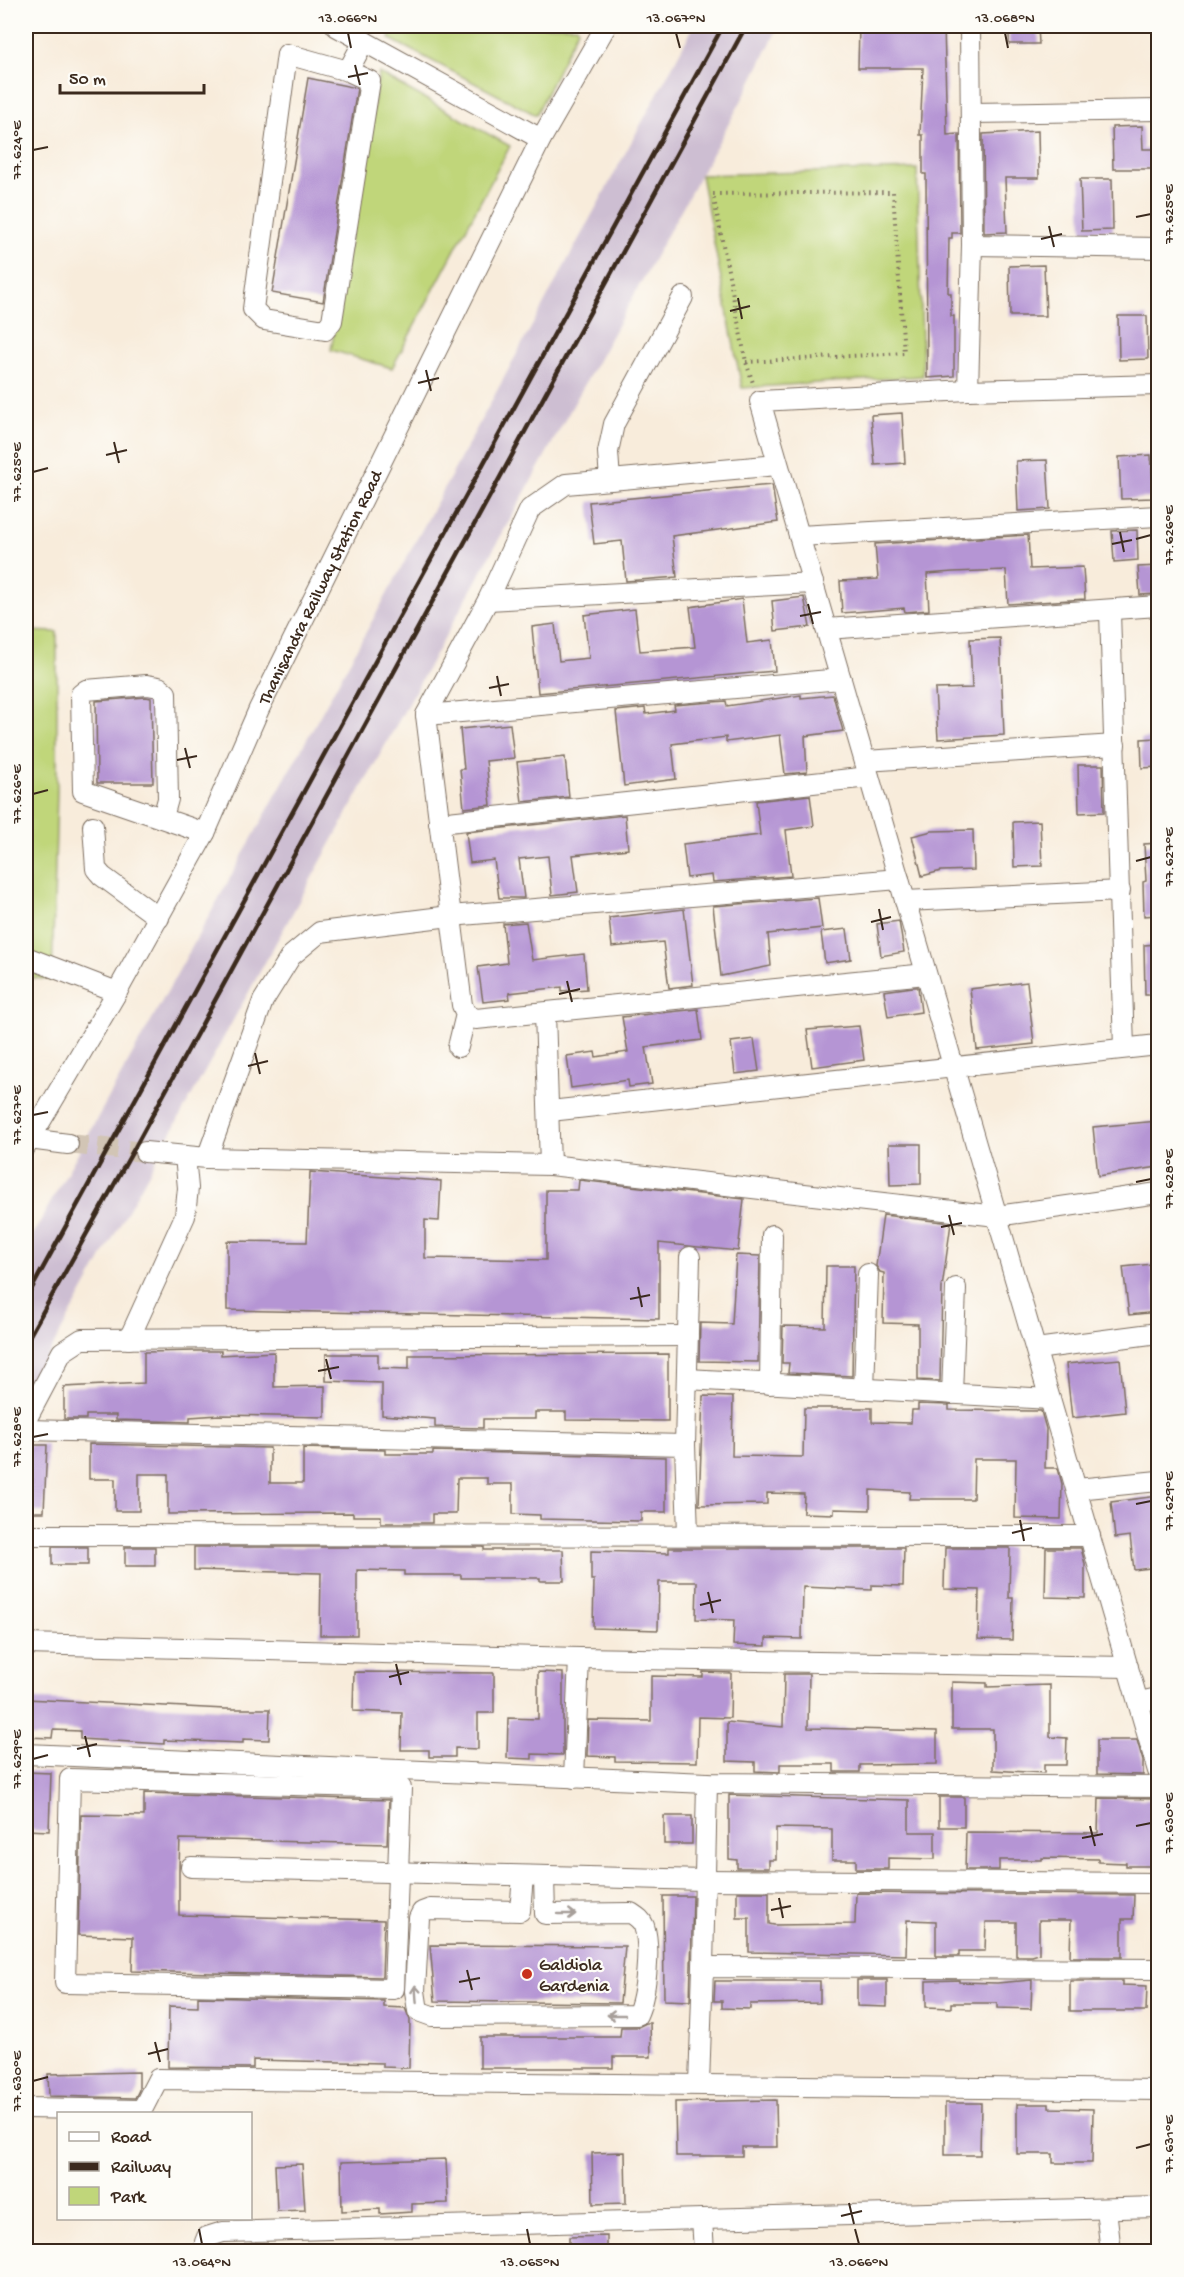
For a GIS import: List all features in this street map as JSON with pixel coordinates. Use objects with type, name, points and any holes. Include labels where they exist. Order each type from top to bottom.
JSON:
[{"type":"street","points":[[336,26],[541,138]]},
{"type":"street","name":"Thanisandra Railway Station Road","points":[[27,1142],[117,992],[205,833],[259,709],[541,138],[606,26]]},
{"type":"street","points":[[968,390],[972,245],[970,26]]},
{"type":"street","points":[[348,71],[364,41]]},
{"type":"street","points":[[287,54],[348,71],[370,81],[332,321],[326,330],[264,320],[253,309],[287,54]]},
{"type":"street","points":[[971,113],[1158,111]]},
{"type":"street","points":[[972,245],[1158,248]]},
{"type":"street","points":[[610,480],[608,452],[614,424],[683,297]]},
{"type":"street","points":[[1158,385],[968,390],[760,401],[1158,1770]]},
{"type":"street","points":[[458,1047],[466,1014],[462,1005],[450,916],[426,715],[488,600],[531,509],[567,484],[778,465]]},
{"type":"street","points":[[799,536],[1158,516]]},
{"type":"street","points":[[488,600],[813,583]]},
{"type":"street","points":[[826,629],[1110,612],[1158,606]]},
{"type":"street","points":[[1110,612],[1124,1048]]},
{"type":"street","points":[[426,715],[841,679]]},
{"type":"street","points":[[163,817],[168,799],[166,693],[159,687],[147,685],[86,690],[81,694],[83,791],[205,833]]},
{"type":"street","points":[[439,823],[867,769],[1115,745]]},
{"type":"street","points":[[93,826],[96,868],[102,876],[159,918]]},
{"type":"street","points":[[207,1158],[263,1001],[291,956],[320,932],[450,916],[899,879]]},
{"type":"street","points":[[905,901],[1120,891]]},
{"type":"street","points":[[26,957],[117,992]]},
{"type":"street","points":[[466,1014],[476,1019],[926,974]]},
{"type":"street","points":[[545,1013],[550,1165]]},
{"type":"street","points":[[550,1111],[954,1069],[1158,1045]]},
{"type":"street","points":[[27,1142],[68,1144]]},
{"type":"street","points":[[145,1152],[207,1158],[550,1165],[997,1216],[1158,1193]]},
{"type":"street","points":[[129,1339],[185,1216],[188,1188],[185,1156]]},
{"type":"street","points":[[770,1384],[772,1235]]},
{"type":"street","points":[[687,1534],[685,1445],[690,1257]]},
{"type":"street","points":[[864,1389],[868,1274]]},
{"type":"street","points":[[952,1394],[956,1288]]},
{"type":"street","points":[[1036,1349],[1158,1333]]},
{"type":"street","points":[[26,1420],[62,1352],[82,1339],[688,1336]]},
{"type":"street","points":[[687,1379],[1050,1399]]},
{"type":"street","points":[[26,1430],[685,1445]]},
{"type":"street","points":[[1077,1489],[1158,1481]]},
{"type":"street","points":[[26,1535],[1090,1536]]},
{"type":"street","points":[[26,1644],[579,1658],[1128,1666]]},
{"type":"street","points":[[574,1778],[579,1658]]},
{"type":"street","points":[[1139,1702],[1158,1698]]},
{"type":"street","points":[[26,1754],[707,1783],[1158,1787]]},
{"type":"street","points":[[70,1779],[401,1788],[406,1874],[394,1989],[65,1983],[70,1779]]},
{"type":"street","points":[[699,2085],[707,1783]]},
{"type":"street","points":[[191,1868],[704,1880],[1158,1883]]},
{"type":"street","points":[[523,1877],[520,1911],[430,1909],[422,1912],[419,1918],[415,1991],[418,2011],[432,2016],[637,2015],[643,2002],[646,1954],[644,1928],[640,1919],[631,1913],[545,1914],[544,1877]]},
{"type":"street","points":[[703,1967],[1158,1968]]},
{"type":"street","points":[[26,2108],[142,2110],[158,2079],[1158,2090]]},
{"type":"street","points":[[207,2252],[205,2242],[207,2237],[223,2232],[1158,2207]]},
{"type":"street","points":[[1106,2209],[1111,2252]]},
{"type":"street","points":[[702,2219],[704,2252]]},
{"type":"path","points":[[746,362],[904,353],[892,192],[713,194],[746,362],[760,401]]},
{"type":"shaded area","points":[[694,26],[779,26],[744,96],[26,1395],[26,1247],[391,587]]},
{"type":"green space","points":[[389,26],[577,26],[578,29],[536,115],[390,39]]},
{"type":"green space","points":[[379,73],[510,146],[392,368],[331,350]]},
{"type":"green space","points":[[917,169],[923,376],[742,388],[701,175]]},
{"type":"green space","points":[[26,631],[57,632],[57,791],[52,980],[26,977]]},
{"type":"building","points":[[859,26],[944,26],[947,135],[959,134],[960,233],[952,233],[952,238],[949,238],[948,293],[951,293],[951,316],[954,316],[954,376],[927,378],[926,174],[923,174],[923,135],[920,135],[923,68],[858,68]]},
{"type":"building","points":[[1009,26],[1038,26],[1039,44],[1009,44]]},
{"type":"building","points":[[308,78],[357,88],[323,302],[272,293]]},
{"type":"building","points":[[1142,126],[1143,149],[1158,149],[1158,169],[1113,169],[1112,127]]},
{"type":"building","points":[[1038,131],[1039,178],[1005,178],[1007,232],[984,233],[983,134]]},
{"type":"building","points":[[1080,179],[1112,179],[1113,230],[1082,231]]},
{"type":"building","points":[[1044,265],[1046,316],[1010,316],[1009,266]]},
{"type":"building","points":[[1118,316],[1147,316],[1148,359],[1119,360]]},
{"type":"building","points":[[902,413],[905,463],[875,465],[871,415]]},
{"type":"building","points":[[1151,455],[1154,498],[1121,499],[1119,457]]},
{"type":"building","points":[[1047,460],[1050,509],[1018,511],[1016,461]]},
{"type":"building","points":[[772,485],[778,522],[672,536],[677,577],[626,581],[622,541],[594,544],[589,502]]},
{"type":"building","points":[[1137,530],[1138,560],[1114,562],[1112,531]]},
{"type":"building","points":[[1028,535],[1030,569],[1083,567],[1085,599],[1008,604],[1006,570],[953,572],[927,574],[929,610],[905,612],[904,608],[842,613],[840,581],[878,579],[875,544]]},
{"type":"building","points":[[1158,566],[1158,594],[1140,595],[1138,567]]},
{"type":"building","points":[[804,597],[810,627],[775,631],[772,601]]},
{"type":"building","points":[[742,599],[747,643],[772,640],[775,671],[538,693],[532,627],[555,624],[559,661],[589,658],[584,615],[635,609],[640,651],[695,647],[690,607]]},
{"type":"building","points":[[1000,638],[1004,735],[938,739],[935,689],[972,688],[970,639]]},
{"type":"building","points":[[801,695],[801,698],[833,695],[843,731],[805,736],[807,772],[785,774],[780,735],[726,742],[726,737],[672,744],[676,779],[624,786],[616,711],[645,708],[646,714],[675,710],[674,705],[726,701],[727,706]]},
{"type":"building","points":[[151,698],[153,783],[97,783],[96,701]]},
{"type":"building","points":[[510,724],[514,758],[486,761],[491,805],[464,808],[460,769],[464,769],[460,729]]},
{"type":"building","points":[[1158,738],[1158,767],[1142,768],[1141,739]]},
{"type":"building","points":[[565,757],[569,797],[522,802],[517,762]]},
{"type":"building","points":[[1078,765],[1103,765],[1104,812],[1079,813]]},
{"type":"building","points":[[810,795],[814,826],[786,830],[791,876],[713,882],[712,875],[687,878],[683,844],[760,835],[756,801]]},
{"type":"building","points":[[625,815],[628,849],[573,855],[578,892],[552,895],[548,856],[519,859],[524,898],[499,898],[494,860],[470,863],[466,832]]},
{"type":"building","points":[[1040,821],[1042,866],[1014,867],[1013,822]]},
{"type":"building","points":[[973,830],[974,870],[941,871],[922,876],[912,836],[932,831]]},
{"type":"building","points":[[1158,843],[1158,915],[1144,916],[1143,882],[1146,881],[1144,844]]},
{"type":"building","points":[[818,898],[822,928],[768,934],[771,966],[721,976],[713,906]]},
{"type":"building","points":[[684,909],[693,985],[669,988],[663,942],[612,947],[609,918]]},
{"type":"building","points":[[899,921],[904,952],[881,956],[877,924]]},
{"type":"building","points":[[526,922],[532,960],[584,954],[587,989],[562,991],[562,987],[509,993],[510,999],[483,1002],[478,967],[507,963],[503,924]]},
{"type":"building","points":[[847,929],[851,959],[825,963],[821,932]]},
{"type":"building","points":[[1158,944],[1158,995],[1145,995],[1144,945]]},
{"type":"building","points":[[1027,982],[1034,1044],[977,1050],[970,989]]},
{"type":"building","points":[[918,987],[921,1012],[888,1017],[884,991]]},
{"type":"building","points":[[698,1009],[702,1040],[646,1047],[652,1084],[629,1087],[628,1080],[571,1088],[567,1056],[595,1052],[596,1057],[628,1052],[622,1017]]},
{"type":"building","points":[[859,1026],[864,1060],[812,1067],[807,1030]]},
{"type":"building","points":[[754,1039],[759,1071],[735,1074],[731,1042]]},
{"type":"building","points":[[1158,1121],[1158,1167],[1098,1176],[1093,1127]]},
{"type":"building","points":[[889,1144],[921,1144],[921,1184],[890,1185]]},
{"type":"building","points":[[310,1172],[441,1181],[439,1221],[425,1220],[425,1258],[546,1260],[546,1190],[578,1190],[579,1180],[744,1199],[738,1251],[659,1243],[659,1319],[227,1310],[227,1241],[307,1242]]},
{"type":"building","points":[[883,1215],[951,1223],[942,1288],[940,1381],[918,1380],[918,1324],[883,1323],[884,1273],[880,1272],[876,1266]]},
{"type":"building","points":[[736,1255],[760,1256],[758,1362],[699,1361],[700,1323],[732,1324]]},
{"type":"building","points":[[1152,1264],[1157,1312],[1129,1315],[1123,1267]]},
{"type":"building","points":[[826,1266],[854,1266],[852,1376],[788,1373],[789,1363],[782,1363],[783,1326],[825,1327]]},
{"type":"building","points":[[221,1351],[221,1355],[274,1352],[274,1387],[325,1386],[325,1417],[219,1415],[190,1417],[190,1422],[116,1420],[116,1415],[86,1415],[86,1419],[64,1419],[64,1387],[144,1383],[144,1352]]},
{"type":"building","points":[[326,1354],[378,1354],[378,1368],[409,1369],[409,1355],[668,1354],[668,1421],[566,1420],[566,1412],[535,1412],[535,1419],[483,1419],[483,1428],[435,1427],[435,1419],[382,1415],[382,1383],[326,1381]]},
{"type":"building","points":[[1120,1359],[1125,1412],[1072,1418],[1066,1364]]},
{"type":"building","points":[[703,1396],[733,1397],[732,1456],[803,1457],[804,1408],[872,1408],[872,1422],[911,1423],[912,1410],[918,1410],[918,1404],[949,1405],[949,1410],[1041,1411],[1046,1429],[1045,1468],[1058,1468],[1062,1484],[1061,1519],[1015,1518],[1016,1459],[974,1459],[973,1499],[909,1499],[910,1492],[870,1490],[870,1510],[834,1509],[834,1514],[803,1513],[804,1494],[767,1493],[767,1504],[699,1505]]},
{"type":"building","points":[[89,1444],[270,1448],[270,1483],[303,1483],[303,1448],[385,1450],[385,1454],[433,1454],[433,1451],[666,1457],[666,1512],[641,1512],[641,1521],[540,1519],[540,1515],[513,1514],[513,1484],[487,1484],[487,1478],[457,1478],[456,1514],[432,1514],[432,1523],[381,1523],[381,1516],[353,1516],[353,1513],[168,1514],[168,1474],[139,1474],[139,1511],[115,1511],[115,1479],[89,1479]]},
{"type":"building","points":[[26,1445],[47,1445],[44,1512],[26,1512]]},
{"type":"building","points":[[1158,1496],[1158,1567],[1134,1570],[1130,1536],[1115,1538],[1111,1502]]},
{"type":"building","points":[[52,1547],[88,1547],[88,1565],[52,1565]]},
{"type":"building","points":[[125,1547],[155,1547],[155,1566],[125,1566]]},
{"type":"building","points":[[194,1547],[484,1547],[484,1550],[563,1550],[564,1581],[540,1581],[540,1578],[461,1578],[461,1575],[404,1575],[404,1571],[357,1570],[357,1635],[320,1635],[321,1573],[194,1570]]},
{"type":"building","points":[[669,1548],[904,1548],[903,1586],[872,1585],[872,1590],[803,1587],[802,1639],[766,1638],[766,1646],[733,1645],[734,1620],[696,1619],[697,1582],[659,1582],[658,1630],[593,1628],[594,1580],[591,1580],[591,1551],[669,1553]]},
{"type":"building","points":[[945,1548],[1010,1548],[1009,1598],[1013,1598],[1012,1640],[978,1639],[979,1590],[944,1589]]},
{"type":"building","points":[[1046,1548],[1081,1548],[1085,1564],[1085,1598],[1045,1597]]},
{"type":"building","points":[[354,1672],[494,1673],[494,1713],[478,1713],[478,1749],[455,1748],[455,1757],[429,1757],[429,1750],[401,1750],[402,1713],[353,1711]]},
{"type":"building","points":[[538,1672],[563,1673],[563,1755],[532,1754],[532,1759],[507,1758],[508,1718],[538,1719]]},
{"type":"building","points":[[703,1672],[731,1673],[730,1718],[698,1717],[697,1762],[615,1761],[615,1757],[587,1756],[588,1720],[651,1721],[651,1676],[703,1677]]},
{"type":"building","points":[[784,1674],[809,1674],[808,1728],[937,1731],[937,1764],[860,1765],[860,1772],[834,1772],[834,1764],[780,1764],[780,1772],[755,1771],[755,1762],[727,1761],[727,1722],[783,1727]]},
{"type":"building","points":[[952,1682],[987,1683],[987,1687],[1050,1685],[1050,1737],[1067,1738],[1066,1765],[1044,1765],[1044,1773],[993,1770],[993,1729],[952,1729]]},
{"type":"building","points":[[26,1699],[225,1709],[270,1709],[269,1740],[243,1739],[243,1743],[164,1740],[164,1744],[80,1739],[80,1731],[53,1730],[52,1738],[26,1737]]},
{"type":"building","points":[[1097,1740],[1137,1740],[1143,1761],[1143,1775],[1097,1774]]},
{"type":"building","points":[[26,1772],[51,1773],[49,1831],[26,1830]]},
{"type":"building","points":[[144,1793],[389,1800],[387,1844],[180,1839],[179,1915],[384,1920],[382,1977],[132,1971],[133,1937],[78,1935],[81,1815],[144,1816]]},
{"type":"building","points":[[729,1795],[909,1800],[909,1832],[935,1832],[935,1859],[888,1858],[888,1869],[856,1869],[856,1860],[832,1860],[832,1829],[776,1828],[776,1860],[769,1860],[769,1868],[737,1868],[737,1860],[729,1859]]},
{"type":"building","points":[[939,1797],[964,1797],[964,1827],[939,1827]]},
{"type":"building","points":[[1099,1798],[1157,1799],[1158,1866],[1126,1866],[1126,1863],[1098,1862],[1098,1859],[1042,1858],[1042,1860],[999,1860],[999,1870],[965,1870],[966,1832],[1098,1833]]},
{"type":"building","points":[[664,1816],[692,1816],[692,1844],[664,1844]]},
{"type":"building","points":[[737,1892],[769,1892],[769,1924],[774,1925],[855,1924],[856,1893],[1134,1895],[1133,1919],[1122,1919],[1122,1957],[1070,1957],[1071,1920],[1039,1920],[1039,1954],[1032,1956],[1016,1956],[1016,1922],[986,1922],[985,1951],[959,1951],[959,1956],[936,1956],[936,1921],[907,1920],[906,1955],[749,1952],[749,1918],[737,1918]]},
{"type":"building","points":[[663,1896],[693,1896],[690,2001],[664,2000]]},
{"type":"building","name":"Galdiola Gardenia","points":[[430,1945],[625,1946],[620,2003],[435,2001]]},
{"type":"building","points":[[857,1980],[887,1980],[887,2007],[857,2006]]},
{"type":"building","points":[[959,1980],[959,1982],[997,1983],[1032,1980],[1031,2009],[997,2008],[997,2003],[951,2003],[951,2008],[926,2007],[926,1981]]},
{"type":"building","points":[[715,1981],[820,1981],[820,2003],[750,2004],[750,2009],[722,2008],[722,2001],[714,2001]]},
{"type":"building","points":[[1070,1981],[1122,1981],[1122,1985],[1147,1986],[1146,2011],[1070,2011]]},
{"type":"building","points":[[198,1997],[384,2001],[384,2007],[405,2008],[410,2020],[409,2068],[383,2067],[383,2063],[253,2060],[253,2068],[168,2067],[169,2006],[198,2007]]},
{"type":"building","points":[[650,2023],[651,2057],[613,2057],[613,2068],[480,2068],[480,2037],[620,2037],[621,2027],[638,2027]]},
{"type":"building","points":[[139,2072],[139,2090],[135,2098],[49,2096],[48,2074]]},
{"type":"building","points":[[776,2100],[777,2147],[742,2147],[742,2156],[676,2156],[675,2102]]},
{"type":"building","points":[[945,2103],[981,2103],[980,2155],[945,2155]]},
{"type":"building","points":[[1017,2104],[1049,2104],[1049,2108],[1093,2109],[1092,2163],[1053,2163],[1053,2154],[1017,2154]]},
{"type":"building","points":[[625,2152],[626,2203],[593,2204],[592,2153]]},
{"type":"building","points":[[446,2159],[448,2203],[412,2204],[412,2212],[380,2214],[380,2209],[342,2211],[341,2162]]},
{"type":"building","points":[[302,2164],[305,2210],[277,2211],[275,2165]]},
{"type":"building","points":[[607,2236],[607,2252],[569,2252],[569,2237]]},
{"type":"tunnel","points":[[68,1144],[145,1152]]},
{"type":"railway","points":[[26,1299],[723,26]]},
{"type":"railway","points":[[26,1342],[134,1149],[746,26]]},
{"type":"place","name":"Galdiola Gardenia","points":[[527,1974]]}]
